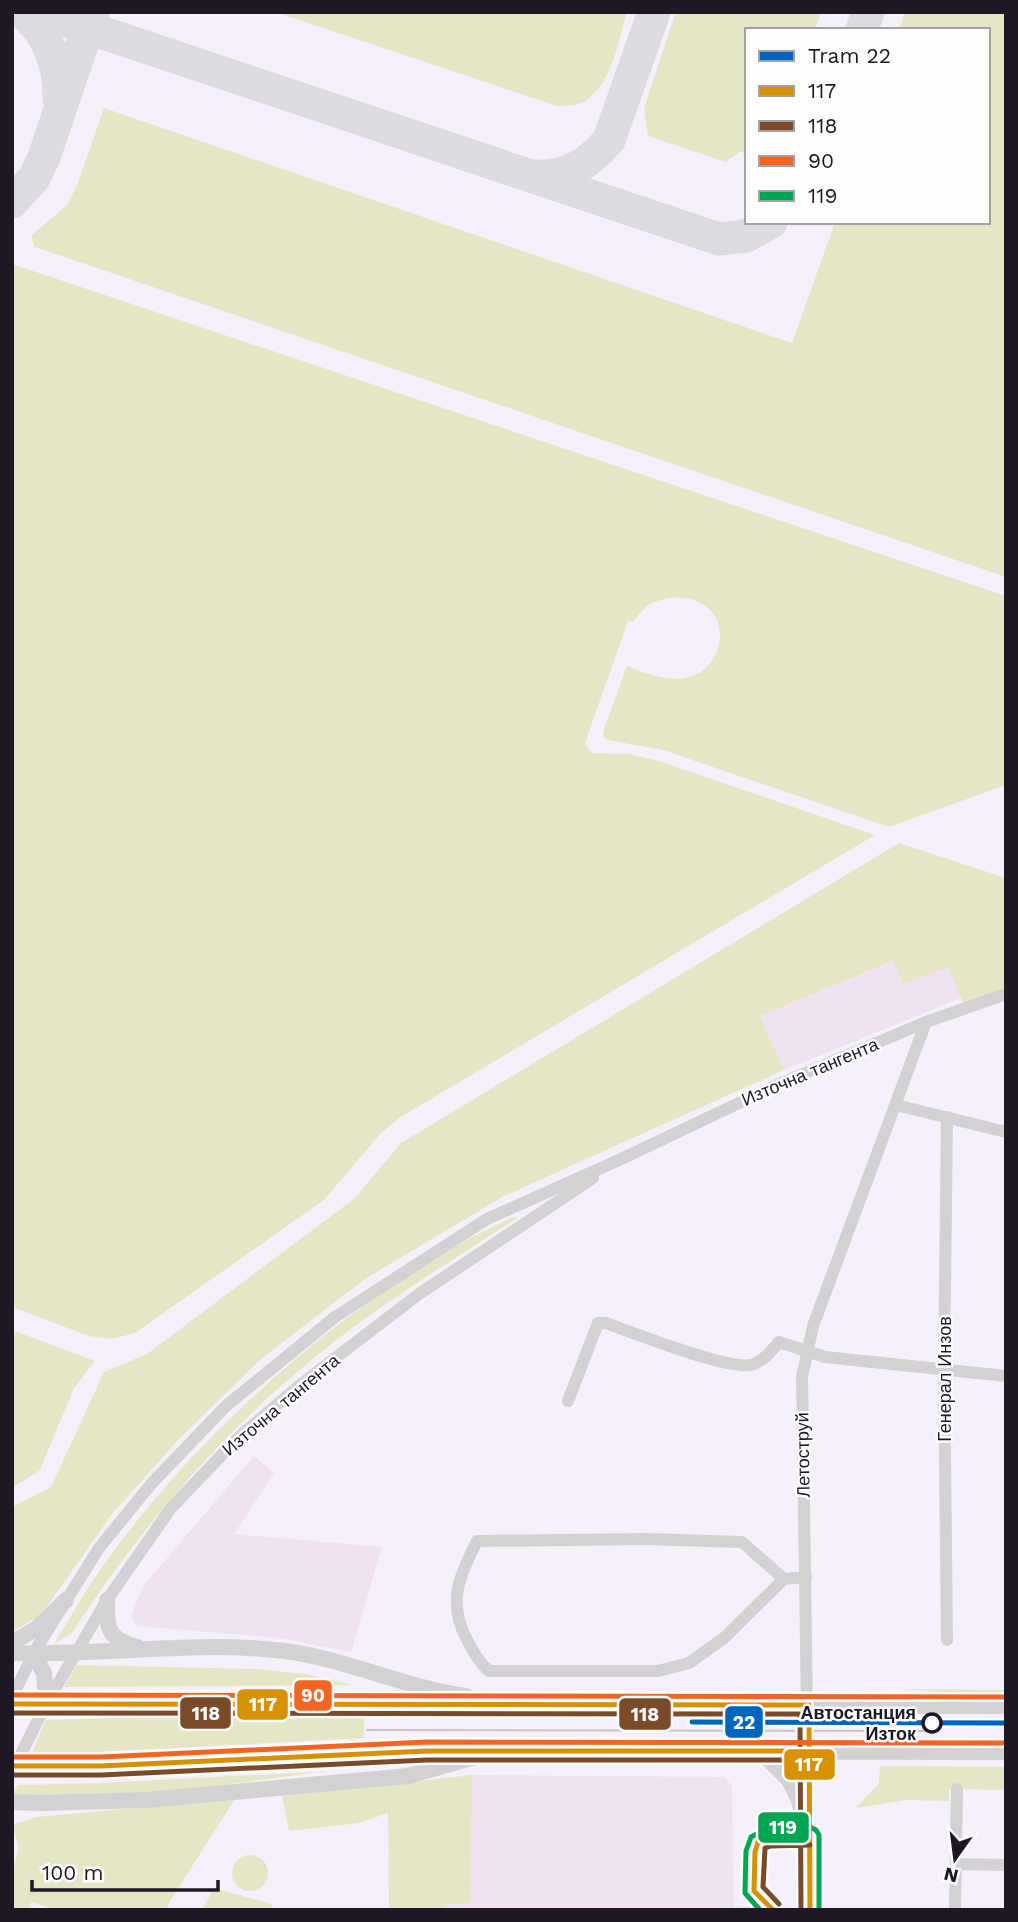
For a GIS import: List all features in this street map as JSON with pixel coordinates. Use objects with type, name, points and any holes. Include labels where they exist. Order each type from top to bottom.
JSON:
[{"type":"main road","points":[[12,1643],[37,1628],[66,1600]]},
{"type":"main road","points":[[107,1600],[106,1621],[112,1634],[121,1643],[142,1649]]},
{"type":"main road","points":[[12,1653],[246,1648],[285,1651],[436,1691],[527,1704]]},
{"type":"main road","points":[[33,1654],[44,1672],[46,1704]]},
{"type":"main road","points":[[12,1704],[1006,1706]]},
{"type":"main road","points":[[12,1766],[101,1766],[427,1751],[1006,1752]]},
{"type":"main road","points":[[12,1802],[147,1800],[408,1776],[495,1751]]},
{"type":"main road","points":[[760,1751],[789,1780],[798,1798],[810,1836]]},
{"type":"street","name":"Източна тангента","points":[[12,1698],[33,1654],[99,1548],[152,1483],[226,1406],[335,1317],[487,1219],[779,1084],[926,1022],[1006,994]]},
{"type":"street","name":"Летоструй","points":[[810,1910],[809,1705],[801,1399],[806,1352],[813,1326],[926,1022]]},
{"type":"street","points":[[896,1105],[1006,1132]]},
{"type":"street","name":"Генерал Инзов","points":[[947,1117],[944,1369],[947,1640]]},
{"type":"street","name":"Източна тангента","points":[[12,1772],[46,1704],[107,1600],[171,1508],[240,1436],[300,1385],[419,1294],[619,1160]]},
{"type":"street","points":[[568,1401],[598,1323],[606,1323],[695,1354],[740,1366],[752,1365],[763,1359],[779,1342],[825,1357],[1006,1376]]},
{"type":"street","points":[[784,1578],[742,1542],[645,1539],[477,1541],[462,1573],[456,1595],[459,1624],[478,1661],[489,1671],[658,1671],[689,1663],[724,1638],[784,1578],[806,1577]]},
{"type":"street","points":[[956,1910],[957,1789]]},
{"type":"street","points":[[956,1864],[1006,1865]]},
{"type":"shaded area","points":[[894,961],[948,966],[961,998],[784,1070],[760,1016]]},
{"type":"shaded area","points":[[254,1456],[274,1473],[234,1534],[382,1547],[351,1652],[279,1638],[137,1626],[131,1617],[146,1583]]},
{"type":"shaded area","points":[[472,1775],[724,1777],[732,1786],[734,1907],[754,1906],[755,1910],[443,1910],[446,1905],[471,1903]]},
{"type":"green space","points":[[275,12],[627,12],[612,64],[599,88],[590,98],[579,104],[557,106]]},
{"type":"green space","points":[[676,12],[821,12],[816,28],[745,28],[745,152],[739,152],[726,162],[648,136],[644,108]]},
{"type":"green space","points":[[905,12],[1006,12],[1006,577],[35,247],[31,236],[67,205],[78,183],[104,108],[792,343],[834,224],[990,224],[990,28],[900,28]]},
{"type":"green space","points":[[12,264],[1006,596],[1006,785],[889,827],[663,750],[607,740],[603,736],[604,729],[627,666],[666,678],[682,679],[705,668],[716,654],[720,638],[717,620],[712,611],[704,605],[696,600],[675,597],[647,606],[633,622],[628,621],[585,743],[591,753],[629,754],[659,761],[875,835],[399,1118],[380,1134],[324,1200],[135,1333],[112,1339],[89,1336],[12,1307]]},
{"type":"green space","points":[[899,843],[1006,878],[1006,994],[965,1008],[948,967],[903,984],[893,961],[760,1016],[784,1070],[504,1196],[365,1279],[261,1359],[180,1438],[112,1514],[41,1615],[12,1632],[12,1507],[51,1487],[104,1372],[147,1354],[355,1198],[401,1143]]},
{"type":"green space","points":[[519,1217],[359,1323],[275,1392],[180,1488],[123,1559],[72,1633],[54,1644],[98,1573],[139,1518],[177,1474],[261,1389],[353,1313],[401,1280],[472,1237],[511,1218]]},
{"type":"green space","points":[[12,1330],[95,1361],[74,1388],[40,1470],[12,1488]]},
{"type":"green space","points":[[76,1665],[258,1669],[305,1674],[354,1685],[64,1687]]},
{"type":"green space","points":[[902,1689],[1006,1690],[1006,1696],[992,1696]]},
{"type":"green space","points":[[188,1716],[364,1716],[364,1738],[99,1752],[32,1752],[46,1720]]},
{"type":"green space","points":[[880,1766],[1006,1767],[1006,1790],[949,1789],[949,1801],[906,1800],[856,1808],[879,1783]]},
{"type":"green space","points":[[327,1771],[131,1795],[13,1794],[18,1785]]},
{"type":"green space","points":[[472,1775],[471,1903],[446,1905],[443,1910],[389,1910],[388,1813],[359,1823],[289,1831],[282,1796]]},
{"type":"green space","points":[[235,1799],[170,1901],[167,1910],[55,1910],[31,1902],[29,1910],[12,1910],[12,1873],[19,1847],[12,1825],[36,1817]]},
{"type":"green space","points":[[250,1855],[263,1860],[268,1873],[263,1886],[250,1891],[237,1886],[232,1873],[237,1860]]},
{"type":"green space","points":[[214,1888],[272,1904],[272,1910],[202,1910]]},
{"type":"taxiway","points":[[22,12],[39,30],[51,51],[59,99]]},
{"type":"taxiway","points":[[41,12],[719,239],[746,236],[767,224]]},
{"type":"taxiway","points":[[12,202],[34,178],[44,157],[93,12]]},
{"type":"taxiway","points":[[535,176],[568,172],[594,156],[609,140],[654,12]]},
{"type":"taxiway","points":[[863,28],[868,12]]},
{"type":"tram line","name":"22","points":[[692,1722],[1006,1723]]},
{"type":"tram line","points":[[367,1730],[932,1731]]},
{"type":"transit line","name":"90","points":[[12,1695],[1006,1697]]},
{"type":"transit line","name":"117","points":[[12,1704],[809,1705],[810,1910]]},
{"type":"transit line","name":"118","points":[[12,1713],[800,1714],[801,1910]]},
{"type":"transit line","name":"90","points":[[12,1757],[101,1757],[427,1742],[1006,1743]]},
{"type":"transit line","name":"117","points":[[12,1766],[101,1766],[427,1751],[809,1751]]},
{"type":"transit line","name":"118","points":[[12,1775],[101,1775],[427,1760],[809,1760]]},
{"type":"transit line","name":"119","points":[[760,1910],[745,1893],[746,1851],[751,1837],[768,1828],[810,1827],[819,1835],[819,1910]]},
{"type":"transit line","name":"117","points":[[773,1910],[754,1891],[755,1852],[758,1842],[769,1837],[810,1836]]},
{"type":"transit line","name":"118","points":[[779,1904],[763,1887],[765,1848],[810,1845]]},
{"type":"place","name":"Автостанция Изток","points":[[932,1723]]}]
